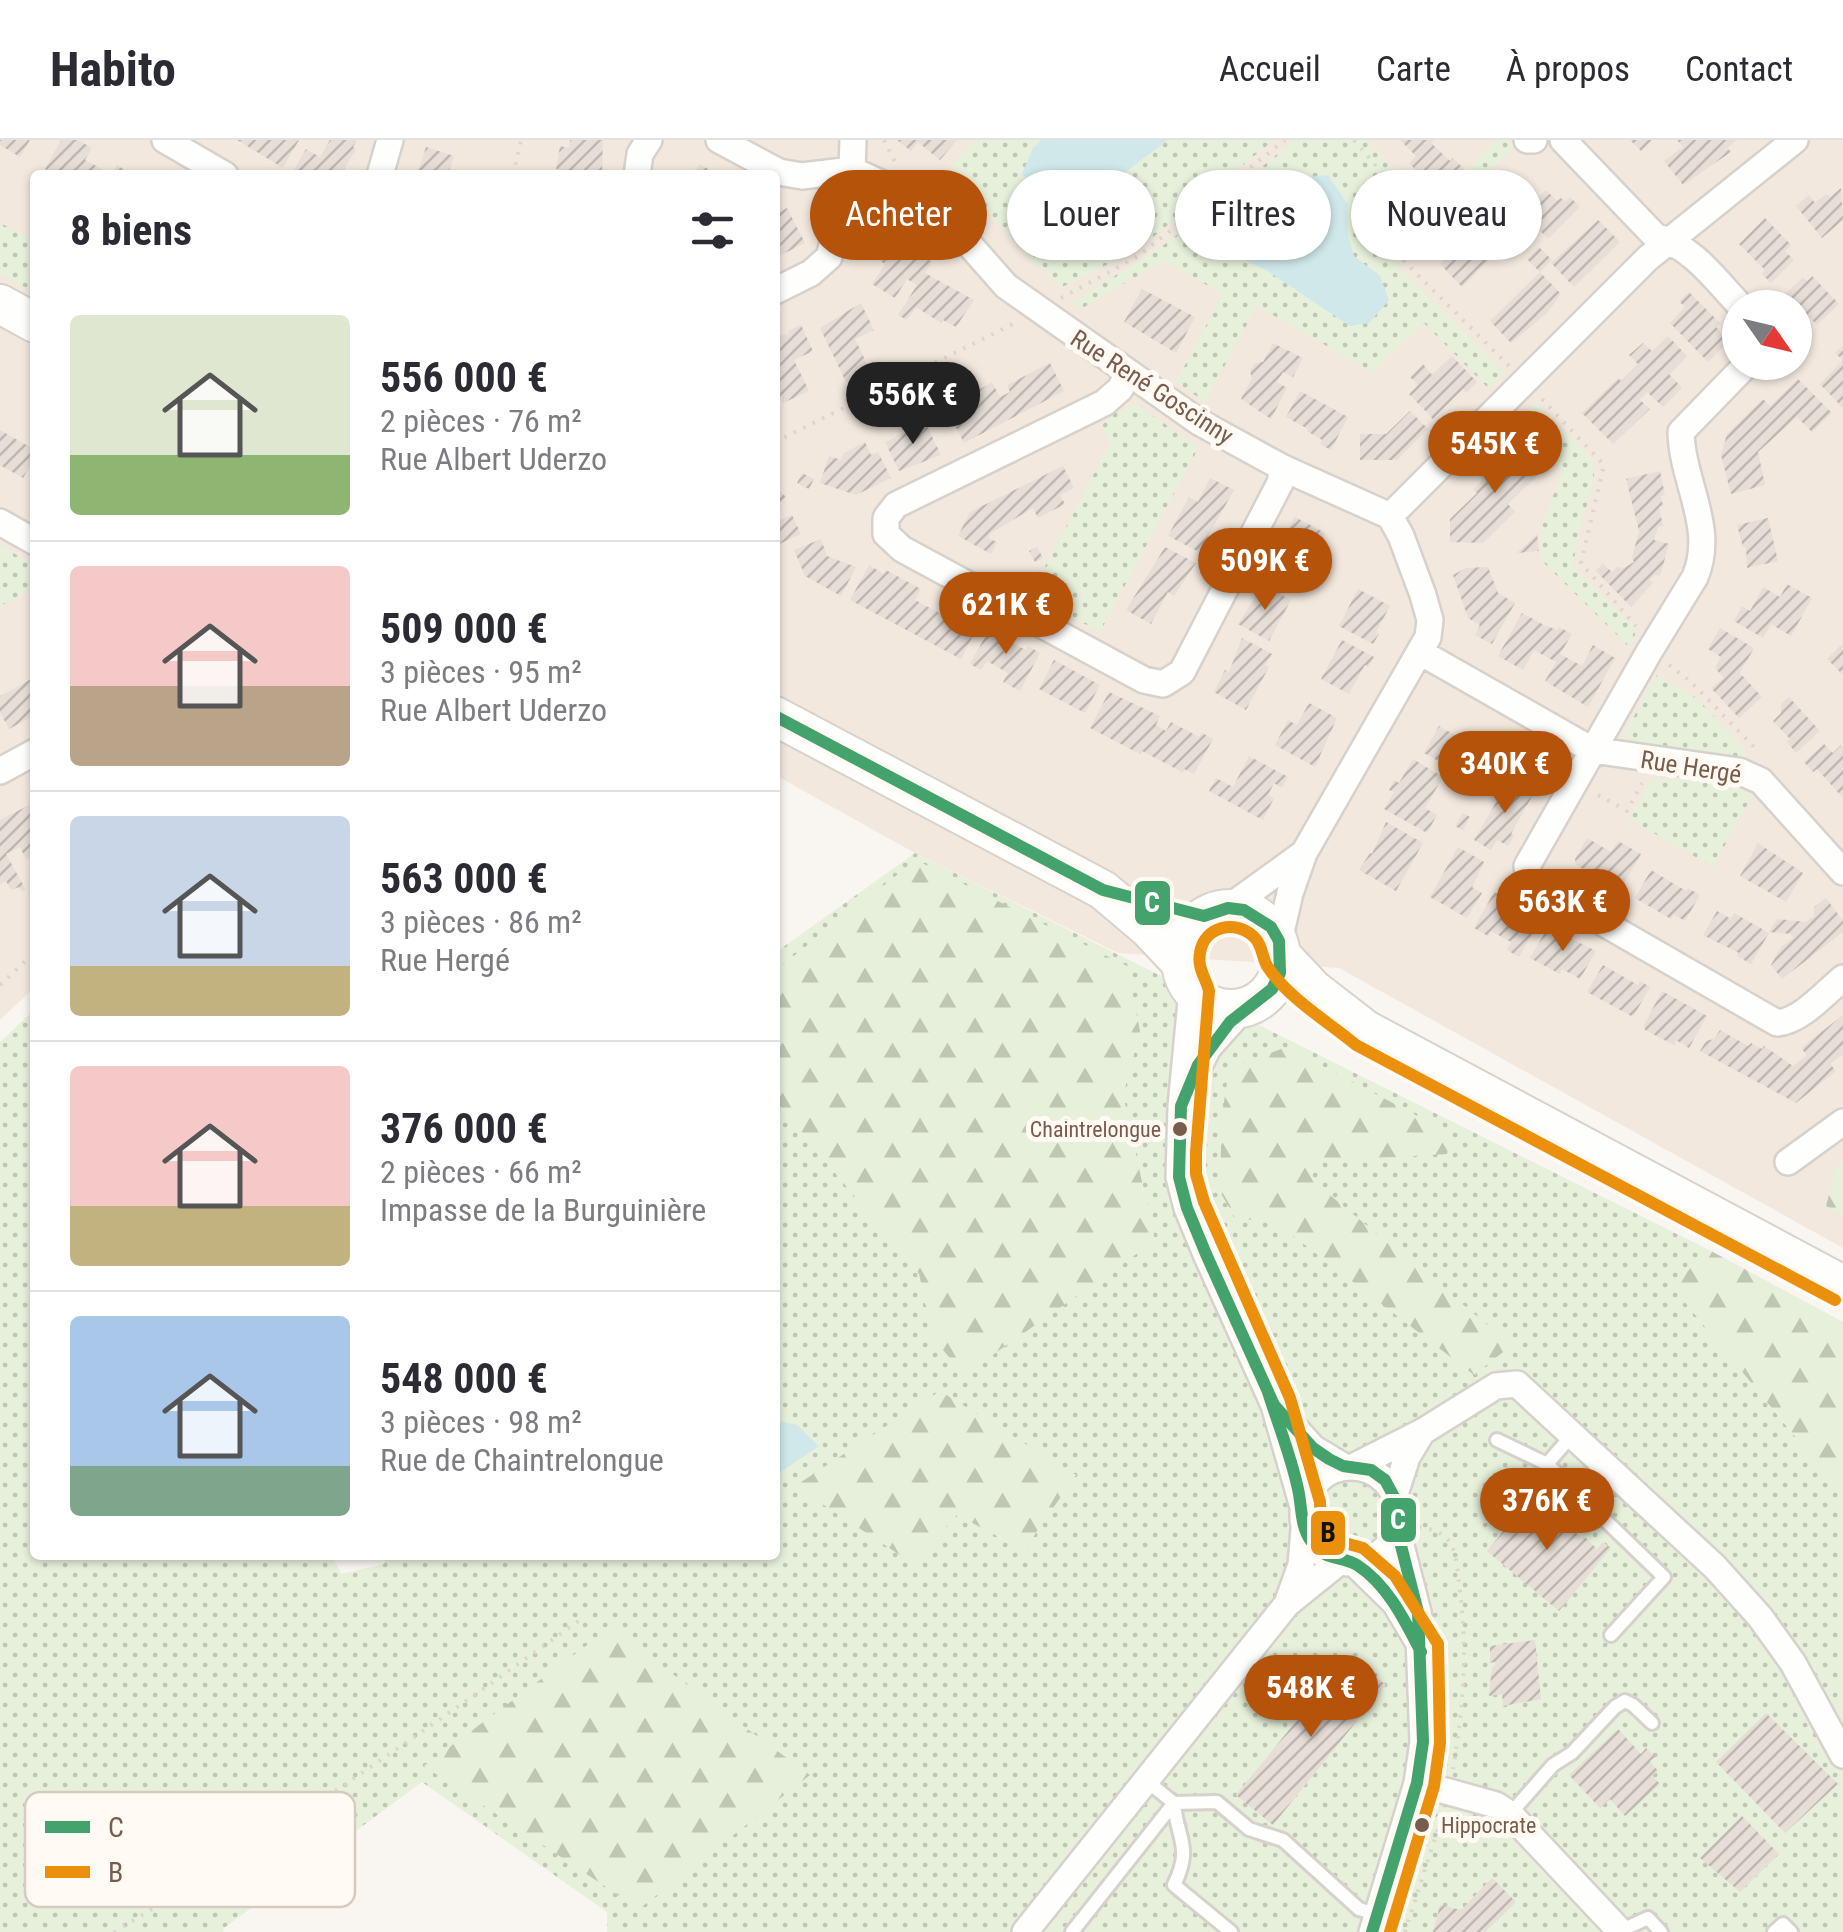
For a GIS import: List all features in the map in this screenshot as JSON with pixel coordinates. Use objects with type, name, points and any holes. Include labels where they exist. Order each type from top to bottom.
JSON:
[{"type":"main road","points":[[0,304],[30,320]]},
{"type":"main road","points":[[780,719],[1103,890],[1149,930],[1215,1007],[1251,1005],[1366,1030]]},
{"type":"main road","points":[[1103,890],[1216,912],[1244,910],[1259,916],[1271,927],[1281,948],[1313,989],[1366,1030],[1843,1285]]},
{"type":"main road","points":[[1186,977],[1186,936],[1216,912]]},
{"type":"main road","points":[[1251,1005],[1272,990],[1280,973],[1281,948]]},
{"type":"street","points":[[164,140],[216,170]]},
{"type":"street","points":[[381,170],[390,140]]},
{"type":"street","points":[[638,170],[640,154],[649,140]]},
{"type":"street","points":[[719,140],[775,170]]},
{"type":"street","points":[[852,140],[852,170]]},
{"type":"street","points":[[1564,140],[1655,236],[1670,240],[1691,254],[1725,290]]},
{"type":"street","points":[[1281,948],[1290,893],[1304,853],[1428,637],[1430,620],[1401,536],[1390,516],[1648,258],[1795,140]]},
{"type":"street","points":[[780,172],[810,175]]},
{"type":"street","points":[[780,288],[811,273],[826,260]]},
{"type":"street","name":"Rue René Goscinny","points":[[982,260],[1006,286],[1039,311],[1198,422],[1283,468],[1390,516]]},
{"type":"street","points":[[1128,374],[1120,389],[1104,403],[896,505],[886,518],[886,534],[919,558],[1144,680],[1163,684],[1182,672],[1280,484],[1283,468]]},
{"type":"street","points":[[1732,380],[1681,432],[1681,449],[1704,538],[1703,558],[1527,866],[1528,876],[1540,887],[1777,1023],[1796,1017],[1843,978]]},
{"type":"street","points":[[0,522],[30,539]]},
{"type":"street","points":[[1420,652],[1592,750]]},
{"type":"street","name":"Rue Hergé","points":[[1592,750],[1739,771],[1761,781],[1843,872]]},
{"type":"street","points":[[0,771],[30,755]]},
{"type":"street","points":[[1216,912],[1304,853]]},
{"type":"street","points":[[1186,977],[1179,1177],[1186,1208],[1274,1405],[1312,1544],[1324,1555],[1346,1563],[1395,1603],[1421,1648]]},
{"type":"street","points":[[1181,1106],[1208,1048],[1251,1005]]},
{"type":"street","points":[[1788,1162],[1843,1122]]},
{"type":"street","points":[[1287,1604],[1301,1565],[1310,1488],[1324,1474],[1422,1432],[1496,1386],[1508,1383],[1526,1390],[1715,1567],[1760,1617],[1793,1663],[1843,1755]]},
{"type":"street","points":[[1274,1405],[1314,1448],[1349,1466],[1371,1470],[1386,1480],[1400,1508],[1397,1530],[1418,1612],[1422,1742],[1417,1783],[1375,1923]]},
{"type":"street","points":[[1395,1494],[1407,1457],[1422,1432]]},
{"type":"street","points":[[1026,1932],[1287,1604],[1346,1563],[1381,1554],[1397,1530]]},
{"type":"street","points":[[1417,1783],[1496,1805],[1510,1814],[1620,1932]]},
{"type":"lane","points":[[1547,1464],[1573,1434]]},
{"type":"lane","points":[[1497,1440],[1547,1464],[1664,1577],[1611,1635]]},
{"type":"lane","points":[[1510,1814],[1553,1765],[1572,1753],[1615,1707],[1625,1702],[1633,1704],[1652,1723]]},
{"type":"lane","points":[[1148,1782],[1174,1803],[1216,1802],[1249,1829],[1283,1840],[1375,1923]]},
{"type":"lane","points":[[1072,1932],[1174,1803]]},
{"type":"lane","points":[[1174,1803],[1175,1824],[1184,1845],[1184,1865],[1174,1885],[1231,1932]]},
{"type":"lane","points":[[1620,1932],[1648,1918],[1661,1932]]},
{"type":"lane","points":[[1774,1932],[1783,1924],[1792,1932]]},
{"type":"path","points":[[514,170],[521,140]]},
{"type":"path","points":[[780,440],[1039,311],[1137,257],[1285,140]]},
{"type":"path","points":[[1354,140],[1393,186],[1398,256],[1512,369]]},
{"type":"path","points":[[1540,398],[1604,464],[1581,563],[1638,628]]},
{"type":"path","points":[[1598,795],[1627,811],[1647,775]]},
{"type":"path","points":[[0,985],[30,957]]},
{"type":"path","points":[[334,1792],[584,1617]]},
{"type":"path","points":[[114,1932],[156,1907]]},
{"type":"shaded area","points":[[0,140],[1843,140],[1843,1248],[1339,968],[1118,953],[915,853],[780,778],[780,170],[30,170],[30,992],[0,1020]]},
{"type":"green space","points":[[975,140],[1274,140],[1237,170],[1175,170],[1175,219],[1155,236],[1155,170],[1007,170],[1007,234],[987,214],[987,170],[948,170]]},
{"type":"green space","points":[[1295,140],[1366,140],[1395,170],[1351,170],[1351,260],[1402,260],[1397,265],[1505,373],[1489,389],[1424,323],[1372,372],[1257,306],[1205,402],[1176,382],[1223,294],[1163,261],[1079,310],[1072,303],[1140,260],[1155,260],[1155,250],[1175,236],[1175,260],[1331,260],[1331,170],[1258,170]]},
{"type":"green space","points":[[1498,140],[1507,140],[1514,147],[1491,170],[1466,170]]},
{"type":"green space","points":[[0,223],[30,238],[30,290],[0,273]]},
{"type":"green space","points":[[1030,260],[1117,260],[1062,287]]},
{"type":"green space","points":[[1536,402],[1593,460],[1594,475],[1572,566],[1635,628],[1628,646],[1542,561],[1540,530],[1563,470],[1517,421]]},
{"type":"green space","points":[[1132,405],[1199,447],[1100,632],[1030,595],[1110,443],[1102,427],[1107,417]]},
{"type":"green space","points":[[0,545],[30,563],[30,591],[0,606]]},
{"type":"green space","points":[[1657,675],[1697,698],[1744,749],[1743,760],[1627,746],[1624,734]]},
{"type":"green space","points":[[1653,778],[1718,782],[1752,796],[1713,867],[1629,819]]},
{"type":"green space","points":[[915,853],[1711,1251],[1671,1285],[1843,1495],[1843,1932],[607,1932],[607,1912],[422,1782],[355,1831],[355,1792],[25,1792],[25,1907],[252,1907],[223,1932],[0,1932],[0,1042],[30,1014],[30,1560],[334,1560],[341,1574],[384,1564],[385,1560],[780,1560],[780,1106],[919,1274],[933,1338],[1155,1241],[1123,1095],[1140,1031],[917,860],[780,967],[780,949]],"holes":[[[1075,1475],[1024,1550],[957,1515]]]},
{"type":"green space","points":[[916,860],[1127,966],[1140,1031],[1123,1095],[1155,1241],[964,1375],[933,1338],[919,1274],[780,1106],[780,967]]},
{"type":"green space","points":[[1286,1047],[1452,1134],[1447,1154],[1309,1162],[1314,1182],[1512,1345],[1474,1375],[1266,1215],[1238,1223],[1219,1190],[1229,1069]]},
{"type":"green space","points":[[1843,1162],[1843,1215],[1826,1206],[1836,1168]]},
{"type":"green space","points":[[1711,1251],[1843,1322],[1843,1495],[1671,1285]]},
{"type":"green space","points":[[940,1391],[1076,1475],[1024,1550],[957,1515],[912,1563],[795,1486]]},
{"type":"green space","points":[[610,1628],[810,1775],[639,1909],[424,1766]]},
{"type":"water","points":[[1041,140],[1168,140],[1128,170],[1024,170]]},
{"type":"water","points":[[1331,179],[1347,203],[1351,260],[1359,260],[1380,276],[1389,300],[1369,323],[1350,326],[1245,260],[1331,260]]},
{"type":"water","points":[[780,1421],[797,1425],[819,1446],[780,1473]]},
{"type":"building","points":[[0,140],[30,140],[20,157],[0,145]]},
{"type":"building","points":[[61,140],[78,140],[92,148],[85,160],[102,169],[47,170]]},
{"type":"building","points":[[237,140],[299,140],[283,168]]},
{"type":"building","points":[[330,140],[357,140],[344,170],[294,170],[306,149],[320,157]]},
{"type":"building","points":[[570,140],[603,140],[602,170],[556,169],[560,146],[569,148]]},
{"type":"building","points":[[897,140],[957,140],[940,160],[918,142],[911,151]]},
{"type":"building","points":[[1400,140],[1434,140],[1431,143],[1465,170],[1416,170],[1409,163],[1416,156]]},
{"type":"building","points":[[1630,140],[1652,140],[1641,151]]},
{"type":"building","points":[[1677,140],[1737,140],[1727,148],[1731,152],[1683,185],[1664,161],[1683,147]]},
{"type":"building","points":[[426,147],[454,156],[450,170],[419,170]]},
{"type":"building","points":[[1841,188],[1843,220],[1822,238],[1796,206],[1809,195],[1815,203]]},
{"type":"building","points":[[1546,190],[1557,201],[1561,198],[1565,202],[1570,197],[1580,207],[1548,239],[1542,233],[1542,194]]},
{"type":"building","points":[[787,208],[805,243],[780,256],[780,212]]},
{"type":"building","points":[[1765,218],[1791,245],[1785,251],[1794,260],[1771,283],[1762,274],[1765,270],[1739,244]]},
{"type":"building","points":[[1598,220],[1620,242],[1574,287],[1551,263]]},
{"type":"building","points":[[1542,250],[1552,260],[1540,272],[1528,260],[1542,260]]},
{"type":"building","points":[[879,260],[929,260],[932,262],[925,273],[974,300],[956,327],[943,320],[941,323],[916,307],[907,320],[898,315],[917,285],[907,279],[895,298],[872,284],[885,264]]},
{"type":"building","points":[[1444,260],[1489,260],[1462,287],[1440,264]]},
{"type":"building","points":[[1540,272],[1561,294],[1547,313],[1511,343],[1490,321]]},
{"type":"building","points":[[1812,276],[1839,304],[1817,325],[1812,320],[1812,290],[1789,290],[1803,277],[1807,281]]},
{"type":"building","points":[[1142,289],[1195,317],[1176,353],[1124,322]]},
{"type":"building","points":[[1689,292],[1720,323],[1716,327],[1722,333],[1722,348],[1708,362],[1670,323],[1685,307],[1679,301]]},
{"type":"building","points":[[861,303],[874,330],[855,339],[870,370],[846,382],[820,328]]},
{"type":"building","points":[[801,325],[813,351],[794,360],[809,391],[783,403],[780,336],[789,334]]},
{"type":"building","points":[[1668,336],[1687,356],[1669,374],[1682,388],[1663,407],[1647,392],[1640,400],[1650,409],[1613,444],[1582,413],[1638,364],[1629,355],[1643,343],[1652,351]]},
{"type":"building","points":[[1273,343],[1303,358],[1293,377],[1283,372],[1277,382],[1287,388],[1271,419],[1241,399],[1252,378],[1250,371],[1255,363],[1263,362]]},
{"type":"building","points":[[1452,356],[1477,382],[1466,393],[1463,389],[1433,419],[1409,394],[1418,385],[1410,377],[1423,364],[1432,375]]},
{"type":"building","points":[[1843,360],[1843,408],[1820,384]]},
{"type":"building","points":[[1050,363],[1064,391],[964,443],[947,410],[992,382],[1000,397],[1010,392],[1007,385]]},
{"type":"building","points":[[1799,380],[1832,413],[1812,432],[1797,417],[1758,452],[1765,485],[1731,494],[1721,455],[1727,434],[1763,399],[1770,406]]},
{"type":"building","points":[[1300,391],[1348,417],[1331,450],[1308,429],[1286,417]]},
{"type":"building","points":[[1410,411],[1428,429],[1397,460],[1360,460],[1360,434],[1386,434]]},
{"type":"building","points":[[925,422],[941,455],[899,471],[885,442]]},
{"type":"building","points":[[0,430],[30,447],[30,466],[23,478],[0,465]]},
{"type":"building","points":[[1519,440],[1546,467],[1508,504],[1515,512],[1483,543],[1450,542],[1450,519],[1477,493],[1473,490],[1481,477]]},
{"type":"building","points":[[865,442],[871,455],[878,452],[891,478],[856,495],[820,483],[829,456],[841,460],[844,453]]},
{"type":"building","points":[[1063,466],[1074,488],[1060,495],[1065,504],[1038,518],[1033,508],[991,533],[988,538],[997,542],[991,554],[958,536],[970,512]]},
{"type":"building","points":[[1660,471],[1665,495],[1661,496],[1663,506],[1659,507],[1663,526],[1658,527],[1654,540],[1669,544],[1660,576],[1650,580],[1653,583],[1631,607],[1596,571],[1603,564],[1612,572],[1634,562],[1639,531],[1626,479]]},
{"type":"building","points":[[802,473],[814,479],[809,489],[797,483]]},
{"type":"building","points":[[1210,478],[1234,490],[1199,552],[1168,536],[1189,497],[1198,502]]},
{"type":"building","points":[[792,515],[801,534],[780,544],[780,520]]},
{"type":"building","points":[[1295,517],[1325,533],[1301,585],[1268,567]]},
{"type":"building","points":[[1768,518],[1778,561],[1747,568],[1746,546],[1743,547],[1737,525]]},
{"type":"building","points":[[1537,534],[1539,551],[1517,553]]},
{"type":"building","points":[[821,539],[827,556],[856,567],[841,596],[805,576],[794,550]]},
{"type":"building","points":[[1037,547],[1043,558],[1035,562],[1029,551]]},
{"type":"building","points":[[1165,547],[1196,563],[1174,596],[1168,592],[1151,624],[1126,610]]},
{"type":"building","points":[[869,565],[921,589],[915,600],[975,632],[961,659],[850,600]]},
{"type":"building","points":[[1488,567],[1498,593],[1515,603],[1492,644],[1475,635],[1480,625],[1468,618],[1453,575],[1466,568]]},
{"type":"building","points":[[1787,584],[1812,598],[1791,636],[1771,624],[1763,638],[1734,621],[1742,606],[1750,611],[1763,587],[1780,597]]},
{"type":"building","points":[[1263,585],[1291,600],[1269,641],[1238,624]]},
{"type":"building","points":[[1358,589],[1390,606],[1373,644],[1339,626]]},
{"type":"building","points":[[1522,613],[1572,634],[1560,654],[1582,666],[1593,645],[1615,658],[1588,707],[1545,681],[1556,662],[1534,650],[1523,670],[1498,656]]},
{"type":"building","points":[[991,626],[1014,638],[1012,643],[1040,653],[1020,691],[1003,682],[1008,673],[987,661],[981,670],[970,664]]},
{"type":"building","points":[[1720,628],[1754,648],[1740,673],[1762,697],[1739,718],[1711,688],[1724,678],[1715,668],[1721,657],[1708,649]]},
{"type":"building","points":[[1242,638],[1272,654],[1246,710],[1214,692],[1225,670],[1229,672]]},
{"type":"building","points":[[1342,640],[1374,657],[1349,694],[1321,679]]},
{"type":"building","points":[[1843,643],[1843,675],[1827,659]]},
{"type":"building","points":[[1054,660],[1100,685],[1085,713],[1039,689]]},
{"type":"building","points":[[30,680],[30,718],[9,729],[0,712],[0,696]]},
{"type":"building","points":[[1109,692],[1160,716],[1156,725],[1166,731],[1171,722],[1199,737],[1202,733],[1213,739],[1194,774],[1184,769],[1182,772],[1142,751],[1140,754],[1090,728]]},
{"type":"building","points":[[1789,697],[1820,731],[1796,753],[1787,742],[1790,739],[1773,721]]},
{"type":"building","points":[[1309,703],[1337,718],[1315,767],[1275,745],[1288,720],[1297,725]]},
{"type":"building","points":[[1439,726],[1486,748],[1469,778],[1456,771],[1451,781],[1441,775],[1447,766],[1424,753]]},
{"type":"building","points":[[1824,744],[1833,753],[1843,747],[1843,798],[1817,769],[1813,772],[1804,762]]},
{"type":"building","points":[[1249,756],[1288,777],[1282,788],[1274,783],[1268,795],[1274,798],[1263,820],[1209,791],[1216,778],[1233,787]]},
{"type":"building","points":[[1413,759],[1443,777],[1425,808],[1437,815],[1427,833],[1384,809],[1394,792],[1389,790],[1394,780],[1399,783]]},
{"type":"building","points":[[1510,779],[1534,793],[1508,846],[1497,840],[1491,850],[1474,840]]},
{"type":"building","points":[[30,805],[30,858],[26,860],[20,847],[6,854],[26,890],[22,892],[19,887],[11,890],[6,881],[0,884],[0,820]]},
{"type":"building","points":[[1463,813],[1470,817],[1463,830],[1455,826]]},
{"type":"building","points":[[1386,822],[1423,843],[1396,891],[1359,870],[1372,854]]},
{"type":"building","points":[[1587,838],[1611,852],[1618,841],[1641,854],[1620,890],[1576,865],[1575,859]]},
{"type":"building","points":[[1758,843],[1803,873],[1786,902],[1740,876]]},
{"type":"building","points":[[1458,847],[1484,862],[1472,887],[1482,893],[1467,918],[1430,897]]},
{"type":"building","points":[[1651,870],[1700,895],[1685,921],[1674,915],[1671,919],[1635,898]]},
{"type":"building","points":[[1494,892],[1541,919],[1519,957],[1507,950],[1511,942],[1491,931],[1488,936],[1474,928]]},
{"type":"building","points":[[1826,898],[1843,921],[1843,932],[1782,979],[1771,965],[1781,947],[1793,938],[1791,934],[1769,932],[1777,919],[1806,922],[1814,916],[1814,907]]},
{"type":"building","points":[[1717,911],[1731,919],[1734,913],[1769,933],[1751,964],[1737,956],[1739,953],[1703,935]]},
{"type":"building","points":[[1548,927],[1596,951],[1580,979],[1562,969],[1560,974],[1530,958]]},
{"type":"building","points":[[1603,965],[1638,985],[1640,981],[1650,987],[1633,1017],[1587,992]]},
{"type":"building","points":[[1662,991],[1707,1016],[1689,1048],[1645,1030]]},
{"type":"building","points":[[1843,1015],[1843,1054],[1830,1064],[1836,1071],[1796,1103],[1700,1051],[1720,1030],[1748,1046],[1764,1046],[1793,1066],[1807,1055],[1801,1048]]},
{"type":"building","points":[[1539,1488],[1547,1495],[1540,1503],[1582,1538],[1597,1549],[1603,1542],[1611,1548],[1559,1611],[1487,1551]]},
{"type":"building","points":[[1535,1640],[1541,1699],[1503,1706],[1502,1694],[1489,1696],[1495,1666],[1495,1662],[1490,1663],[1490,1646]]},
{"type":"building","points":[[1349,1656],[1386,1685],[1273,1825],[1236,1795]]},
{"type":"building","points":[[1766,1713],[1838,1784],[1785,1833],[1716,1762]]},
{"type":"building","points":[[1618,1729],[1641,1754],[1646,1748],[1655,1757],[1650,1761],[1658,1771],[1652,1776],[1660,1784],[1625,1816],[1610,1799],[1600,1808],[1569,1775]]},
{"type":"building","points":[[1742,1816],[1779,1854],[1740,1892],[1700,1858]]},
{"type":"building","points":[[1492,1878],[1516,1902],[1485,1932],[1433,1932],[1440,1905],[1461,1910]]},
{"type":"transit line","name":"C","points":[[780,719],[1103,890],[1204,916],[1228,908],[1244,910],[1271,927],[1279,941],[1280,973],[1272,989],[1230,1022],[1198,1065],[1181,1106],[1179,1177],[1206,1254],[1274,1405],[1313,1448],[1329,1459],[1343,1466],[1371,1470],[1385,1480],[1400,1508],[1397,1530],[1418,1612],[1423,1742],[1417,1783],[1372,1932]]},
{"type":"transit line","name":"B","points":[[1390,1932],[1434,1786],[1440,1743],[1438,1644],[1395,1576],[1363,1548],[1334,1540],[1321,1524],[1320,1502],[1290,1398],[1204,1202],[1196,1174],[1209,991],[1199,958],[1203,944],[1222,928],[1247,931],[1257,940],[1276,978],[1356,1045],[1835,1300]]},
{"type":"transit line","name":"C","points":[[1268,1392],[1292,1464],[1307,1535],[1316,1548],[1357,1565],[1378,1583],[1395,1604],[1421,1652]]},
{"type":"place","name":"Chaintrelongue","points":[[1180,1129]]},
{"type":"place","name":"Hippocrate","points":[[1422,1825]]}]
